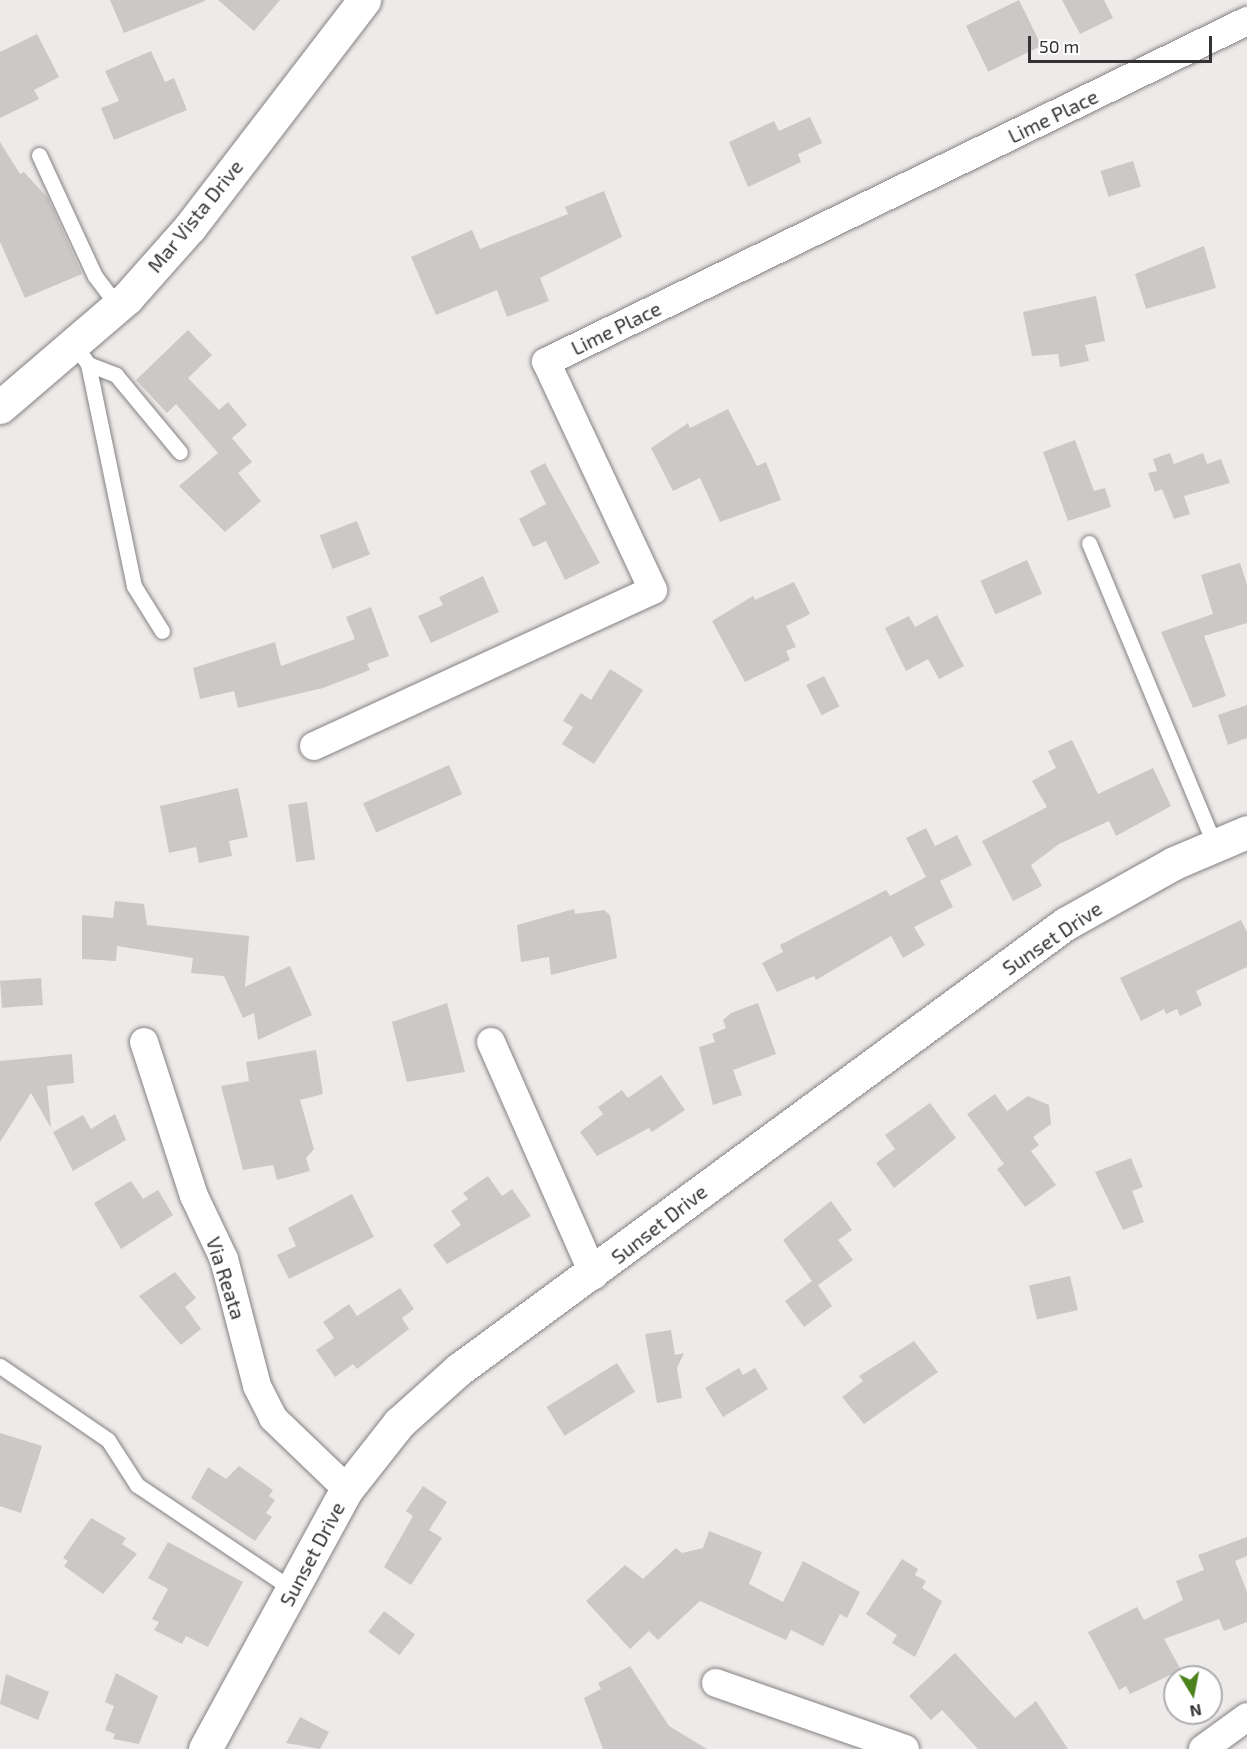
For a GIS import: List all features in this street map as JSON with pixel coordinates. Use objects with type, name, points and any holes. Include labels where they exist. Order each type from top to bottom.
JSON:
[{"type":"main road","name":"Mar Vista Drive","points":[[0,407],[81,354],[118,306],[190,227],[364,0]]},
{"type":"main road","name":"Sunset Drive","points":[[205,1749],[293,1590],[312,1545],[347,1489],[399,1423],[458,1370],[594,1275],[1065,924],[1215,845],[1247,832]]},
{"type":"street","name":"Lime Place","points":[[314,746],[653,590],[546,362],[1247,21]]},
{"type":"street","name":"Via Reata","points":[[144,1042],[194,1196],[224,1259],[257,1386],[273,1418],[347,1489]]},
{"type":"street","points":[[490,1042],[594,1275]]},
{"type":"street","points":[[716,1683],[905,1749]]},
{"type":"street","points":[[1203,1749],[1247,1717]]},
{"type":"lane","points":[[39,155],[95,276],[118,306]]},
{"type":"lane","points":[[81,354],[116,375],[180,452]]},
{"type":"lane","points":[[81,354],[134,586],[162,631]]},
{"type":"lane","points":[[1089,543],[1215,845]]},
{"type":"lane","points":[[0,1366],[108,1440],[136,1485],[293,1590]]},
{"type":"building","points":[[110,0],[204,0],[205,1],[124,33]]},
{"type":"building","points":[[218,0],[280,0],[254,31]]},
{"type":"building","points":[[1019,0],[1041,46],[988,72],[966,26]]},
{"type":"building","points":[[1062,0],[1104,0],[1113,18],[1080,34]]},
{"type":"building","points":[[37,34],[59,77],[34,90],[39,99],[0,118],[0,52]]},
{"type":"building","points":[[151,51],[165,82],[174,78],[187,110],[114,140],[101,108],[119,101],[105,71]]},
{"type":"building","points":[[810,117],[822,143],[798,154],[801,162],[748,187],[729,142],[774,121],[779,131]]},
{"type":"building","points":[[0,142],[20,174],[24,172],[48,198],[82,274],[25,298],[0,242]]},
{"type":"building","points":[[1133,161],[1141,187],[1108,197],[1100,171]]},
{"type":"building","points":[[604,191],[622,237],[540,278],[549,301],[507,317],[497,290],[436,315],[411,257],[472,230],[480,249],[568,214],[565,207]]},
{"type":"building","points":[[1204,246],[1216,288],[1146,309],[1135,274]]},
{"type":"building","points":[[1096,296],[1105,341],[1085,345],[1089,361],[1060,367],[1058,354],[1032,356],[1023,312]]},
{"type":"building","points":[[188,330],[212,355],[188,378],[219,410],[228,402],[247,425],[232,438],[252,462],[238,473],[261,501],[225,532],[179,486],[218,453],[176,404],[167,413],[136,380]]},
{"type":"building","points":[[728,409],[757,466],[766,462],[781,500],[720,522],[700,478],[673,491],[651,448],[688,423],[690,428]]},
{"type":"building","points":[[1075,440],[1094,491],[1105,488],[1111,507],[1068,521],[1043,452]]},
{"type":"building","points":[[1170,453],[1174,464],[1203,453],[1207,464],[1221,459],[1230,483],[1184,496],[1190,514],[1174,519],[1162,489],[1155,492],[1148,473],[1157,471],[1153,459]]},
{"type":"building","points":[[545,463],[600,563],[565,580],[546,541],[533,547],[519,519],[546,504],[530,471]]},
{"type":"building","points":[[357,521],[370,555],[333,569],[320,535]]},
{"type":"building","points":[[1027,560],[1042,594],[995,615],[980,581]]},
{"type":"building","points":[[1240,563],[1247,585],[1247,623],[1204,636],[1226,696],[1193,708],[1161,632],[1213,614],[1201,575]]},
{"type":"building","points":[[483,576],[499,612],[431,643],[418,616],[443,605],[439,597]]},
{"type":"building","points":[[794,582],[810,614],[786,626],[796,647],[786,651],[790,660],[745,682],[712,621],[753,596],[755,600]]},
{"type":"building","points":[[371,607],[389,656],[367,664],[370,670],[323,688],[238,708],[234,691],[200,699],[193,668],[275,642],[281,666],[355,639],[346,617]]},
{"type":"building","points":[[937,615],[964,666],[939,679],[928,659],[906,671],[885,628],[909,616],[915,627]]},
{"type":"building","points":[[610,669],[643,690],[594,764],[562,744],[573,727],[563,721],[581,693],[591,700]]},
{"type":"building","points":[[824,676],[839,706],[822,715],[806,685]]},
{"type":"building","points":[[1247,705],[1247,738],[1228,745],[1218,715]]},
{"type":"building","points":[[1072,740],[1098,794],[1153,768],[1171,806],[1116,836],[1109,821],[1059,844],[1031,865],[1042,886],[1013,901],[982,841],[1047,807],[1032,781],[1056,768],[1048,751]]},
{"type":"building","points":[[449,765],[462,794],[376,832],[363,803]]},
{"type":"building","points":[[238,788],[248,837],[229,841],[232,856],[199,863],[196,847],[169,853],[160,806]]},
{"type":"building","points":[[307,802],[315,859],[296,862],[288,805]]},
{"type":"building","points":[[926,828],[935,846],[957,835],[972,865],[940,881],[953,907],[914,927],[925,945],[903,958],[891,936],[816,980],[814,976],[777,992],[762,963],[783,952],[780,945],[886,890],[890,896],[926,877],[906,838]]},
{"type":"building","points":[[115,901],[144,904],[147,925],[249,936],[245,987],[290,966],[312,1015],[258,1040],[254,1013],[243,1018],[224,976],[191,973],[193,958],[117,946],[116,961],[82,959],[82,915],[113,918]]},
{"type":"building","points":[[574,909],[575,914],[604,910],[610,915],[617,958],[551,975],[549,957],[521,962],[517,925]]},
{"type":"building","points":[[1241,920],[1247,932],[1247,967],[1196,991],[1202,1005],[1180,1016],[1177,1009],[1166,1014],[1164,1009],[1141,1021],[1120,978]]},
{"type":"building","points":[[41,978],[43,1005],[2,1008],[0,981]]},
{"type":"building","points":[[447,1003],[465,1072],[407,1082],[392,1022]]},
{"type":"building","points":[[758,1003],[776,1054],[733,1070],[742,1095],[713,1105],[699,1047],[715,1042],[712,1034],[726,1028],[723,1020],[731,1013]]},
{"type":"building","points":[[316,1050],[323,1094],[300,1100],[314,1149],[306,1158],[310,1171],[277,1180],[273,1165],[243,1170],[221,1086],[249,1081],[246,1062]]},
{"type":"building","points":[[72,1054],[74,1083],[47,1086],[51,1128],[31,1093],[0,1142],[0,1061]]},
{"type":"building","points":[[661,1075],[685,1110],[652,1132],[649,1128],[597,1156],[580,1132],[603,1114],[598,1107],[622,1090],[628,1098]]},
{"type":"building","points":[[995,1094],[1007,1111],[1028,1096],[1049,1105],[1051,1124],[1033,1137],[1039,1145],[1031,1151],[1056,1185],[1025,1207],[997,1169],[1004,1164],[967,1114]]},
{"type":"building","points":[[930,1103],[956,1138],[894,1188],[876,1163],[895,1149],[885,1135]]},
{"type":"building","points":[[115,1114],[126,1140],[73,1171],[53,1132],[83,1115],[91,1129]]},
{"type":"building","points":[[1131,1158],[1143,1187],[1132,1191],[1144,1222],[1123,1230],[1095,1172]]},
{"type":"building","points":[[488,1176],[502,1196],[512,1189],[531,1216],[447,1264],[433,1245],[461,1225],[451,1211],[468,1199],[463,1193]]},
{"type":"building","points":[[131,1181],[143,1199],[158,1190],[173,1215],[121,1249],[94,1203]]},
{"type":"building","points":[[352,1194],[374,1237],[289,1279],[277,1255],[296,1246],[288,1228]]},
{"type":"building","points":[[831,1201],[852,1230],[838,1240],[853,1260],[818,1285],[832,1306],[804,1327],[785,1301],[812,1281],[783,1240]]},
{"type":"building","points":[[175,1272],[196,1298],[185,1307],[201,1329],[181,1345],[139,1296]]},
{"type":"building","points":[[1070,1276],[1078,1310],[1037,1320],[1029,1285]]},
{"type":"building","points":[[400,1288],[414,1309],[402,1318],[409,1329],[357,1369],[353,1364],[335,1377],[316,1350],[334,1338],[323,1322],[349,1304],[357,1316]]},
{"type":"building","points":[[671,1330],[675,1355],[684,1353],[677,1368],[682,1398],[657,1403],[645,1334]]},
{"type":"building","points":[[914,1341],[938,1372],[864,1424],[842,1397],[863,1381],[859,1376]]},
{"type":"building","points":[[617,1363],[635,1392],[565,1436],[547,1407]]},
{"type":"building","points":[[739,1368],[743,1375],[755,1368],[768,1389],[723,1417],[705,1388]]},
{"type":"building","points":[[0,1433],[42,1446],[21,1513],[0,1506]]},
{"type":"building","points":[[239,1466],[273,1490],[269,1496],[275,1500],[266,1513],[272,1517],[255,1541],[191,1498],[208,1467],[226,1479]]},
{"type":"building","points":[[423,1486],[447,1502],[429,1530],[442,1538],[411,1585],[384,1567],[413,1516],[406,1511]]},
{"type":"building","points":[[91,1518],[126,1538],[122,1544],[137,1554],[103,1594],[64,1566],[68,1561],[63,1558]]},
{"type":"building","points":[[709,1531],[762,1552],[749,1584],[783,1602],[803,1561],[860,1592],[847,1618],[840,1614],[823,1646],[791,1630],[786,1640],[700,1601],[658,1640],[649,1631],[630,1649],[586,1601],[625,1565],[643,1579],[676,1548],[682,1553],[703,1548]]},
{"type":"building","points":[[1247,1537],[1247,1556],[1235,1561],[1247,1592],[1247,1622],[1224,1631],[1219,1619],[1164,1639],[1178,1665],[1163,1665],[1163,1678],[1130,1694],[1126,1686],[1119,1690],[1088,1632],[1137,1607],[1144,1620],[1183,1600],[1176,1581],[1204,1570],[1198,1555]]},
{"type":"building","points":[[168,1542],[243,1582],[208,1647],[186,1636],[182,1644],[154,1630],[159,1622],[152,1619],[168,1589],[148,1578]]},
{"type":"building","points":[[902,1559],[918,1569],[915,1575],[926,1581],[922,1588],[942,1601],[915,1657],[892,1643],[897,1635],[866,1614]]},
{"type":"building","points":[[384,1611],[415,1634],[399,1655],[368,1632]]},
{"type":"building","points":[[955,1653],[1015,1718],[1036,1701],[1068,1749],[978,1749],[942,1710],[931,1720],[909,1696]]},
{"type":"building","points":[[630,1666],[669,1726],[707,1749],[603,1749],[584,1698],[601,1689],[598,1683]]},
{"type":"building","points":[[116,1673],[158,1696],[139,1744],[113,1739],[115,1734],[105,1730],[114,1706],[105,1702]]},
{"type":"building","points":[[6,1674],[49,1692],[38,1720],[0,1704]]},
{"type":"building","points":[[300,1717],[329,1732],[320,1749],[286,1743]]}]
